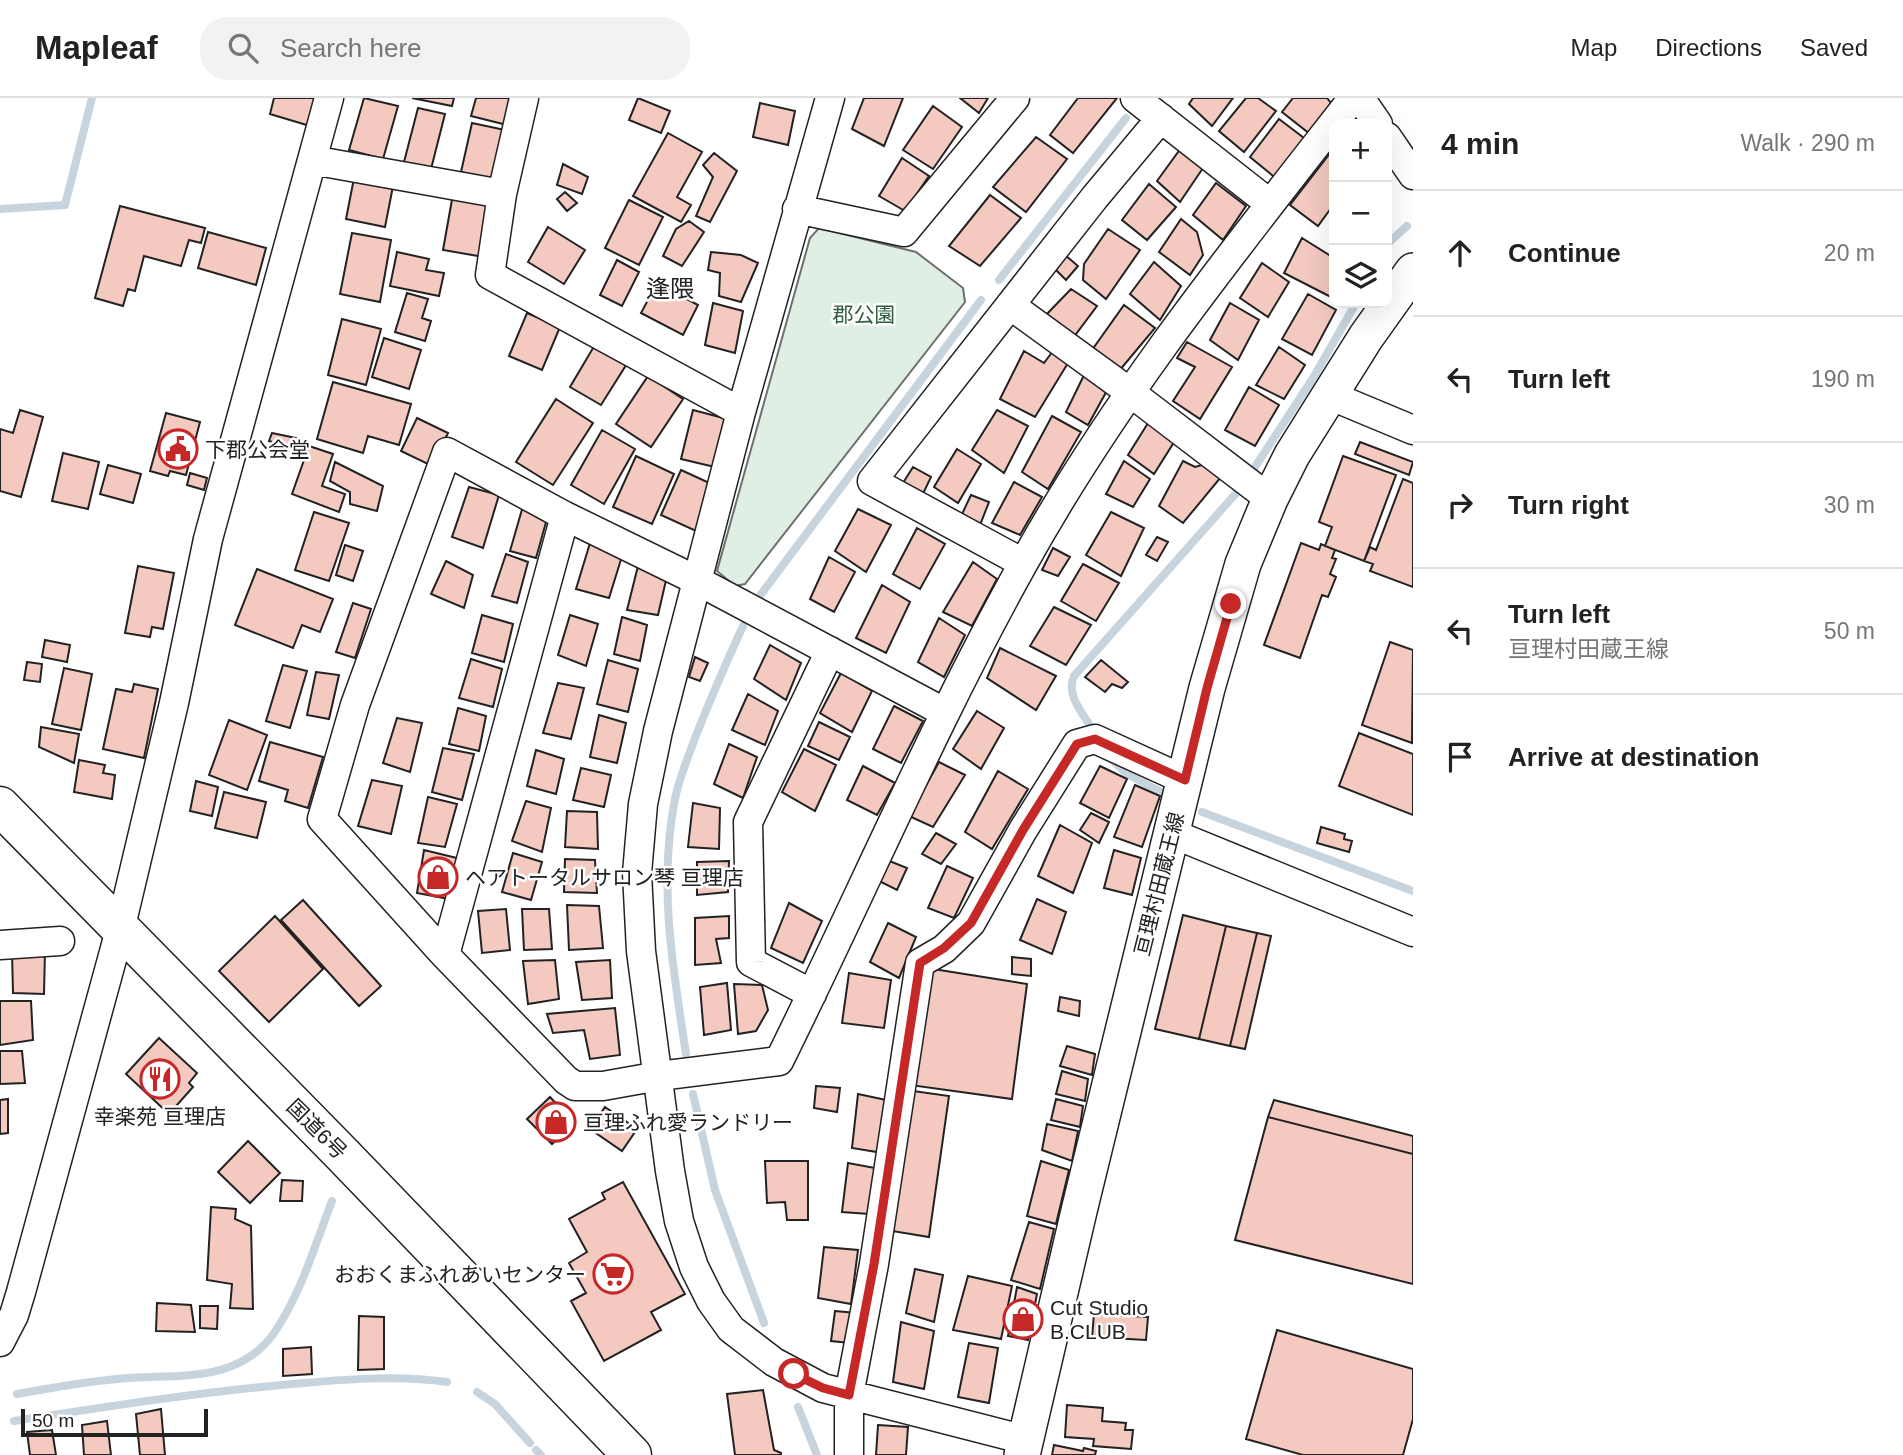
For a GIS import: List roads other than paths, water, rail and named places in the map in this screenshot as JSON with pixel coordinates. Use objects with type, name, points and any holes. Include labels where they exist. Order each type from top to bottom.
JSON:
[{"type":"highway","name":"国道6号","points":[[0,806],[342,1154],[632,1455]]},
{"type":"main road","name":"亘理村田蔵王線","points":[[1024,1448],[1171,833],[1207,688],[1243,564],[1270,499],[1298,445],[1413,271]]},
{"type":"street","points":[[0,1342],[14,1315],[21,1292],[120,930],[174,703],[208,539],[328,98]]},
{"type":"street","points":[[524,98],[502,194],[490,275],[740,412]]},
{"type":"street","points":[[830,98],[740,412],[658,731],[643,804],[637,873],[641,951],[670,1171],[679,1222],[694,1267],[711,1301],[731,1329],[763,1355],[823,1388],[1024,1448]]},
{"type":"street","points":[[797,209],[904,232],[1015,98]]},
{"type":"street","points":[[1135,98],[1269,203]]},
{"type":"street","points":[[944,712],[447,452],[355,705],[322,819],[445,955],[566,1080],[575,1086],[603,1086],[779,1061],[944,712],[1023,563],[1076,475],[1196,299],[1353,98]]},
{"type":"street","points":[[1360,98],[1375,119]]},
{"type":"street","points":[[1023,563],[872,481],[1095,197],[1161,118]]},
{"type":"street","points":[[1392,144],[1413,175]]},
{"type":"street","points":[[312,160],[502,194]]},
{"type":"street","points":[[1010,305],[1270,499]]},
{"type":"street","points":[[1329,395],[1413,430]]},
{"type":"street","points":[[445,955],[565,516]]},
{"type":"street","points":[[812,994],[751,962],[748,822],[830,651]]},
{"type":"street","points":[[849,1455],[849,1395],[874,1264],[920,963],[944,948],[971,923],[1023,830],[1077,744],[1095,739],[1185,780]]},
{"type":"street","points":[[1171,833],[1413,932]]},
{"type":"street","points":[[0,945],[60,941]]},
{"type":"waterway","points":[[0,209],[65,205],[92,98]]},
{"type":"waterway","points":[[999,280],[1126,118]]},
{"type":"waterway","points":[[1392,240],[1407,226]]},
{"type":"waterway","points":[[759,597],[981,300]]},
{"type":"waterway","points":[[1253,470],[1313,378],[1353,308]]},
{"type":"waterway","points":[[1091,727],[1073,696],[1074,676],[1239,490]]},
{"type":"waterway","points":[[686,1054],[669,926],[670,831],[684,768],[743,626]]},
{"type":"waterway","points":[[1109,757],[1127,774],[1163,793]]},
{"type":"waterway","points":[[1202,812],[1413,891]]},
{"type":"waterway","points":[[693,1094],[715,1190],[764,1323]]},
{"type":"waterway","points":[[17,1394],[105,1380],[202,1374],[242,1362],[259,1350],[284,1318],[307,1269],[332,1201]]},
{"type":"waterway","points":[[14,1421],[268,1386],[393,1378],[447,1382]]},
{"type":"waterway","points":[[477,1392],[495,1404],[530,1443]]},
{"type":"waterway","points":[[798,1407],[817,1455]]},
{"type":"waterway","points":[[536,1450],[541,1455]]},
{"type":"place","name":"下郡公会堂","points":[[178,449]]},
{"type":"place","name":"ヘアトータルサロン琴 亘理店","points":[[438,877]]},
{"type":"place","name":"幸楽苑 亘理店","points":[[160,1079]]},
{"type":"place","name":"亘理ふれ愛ランドリー","points":[[556,1122]]},
{"type":"place","name":"おおくまふれあいセンター","points":[[613,1274]]},
{"type":"place","name":"Cut Studio B.CLUB","points":[[1023,1319]]},
{"type":"district","name":"逢隈","points":[[670,288]]},
{"type":"park label","name":"郡公園","points":[[864,314]]}]
